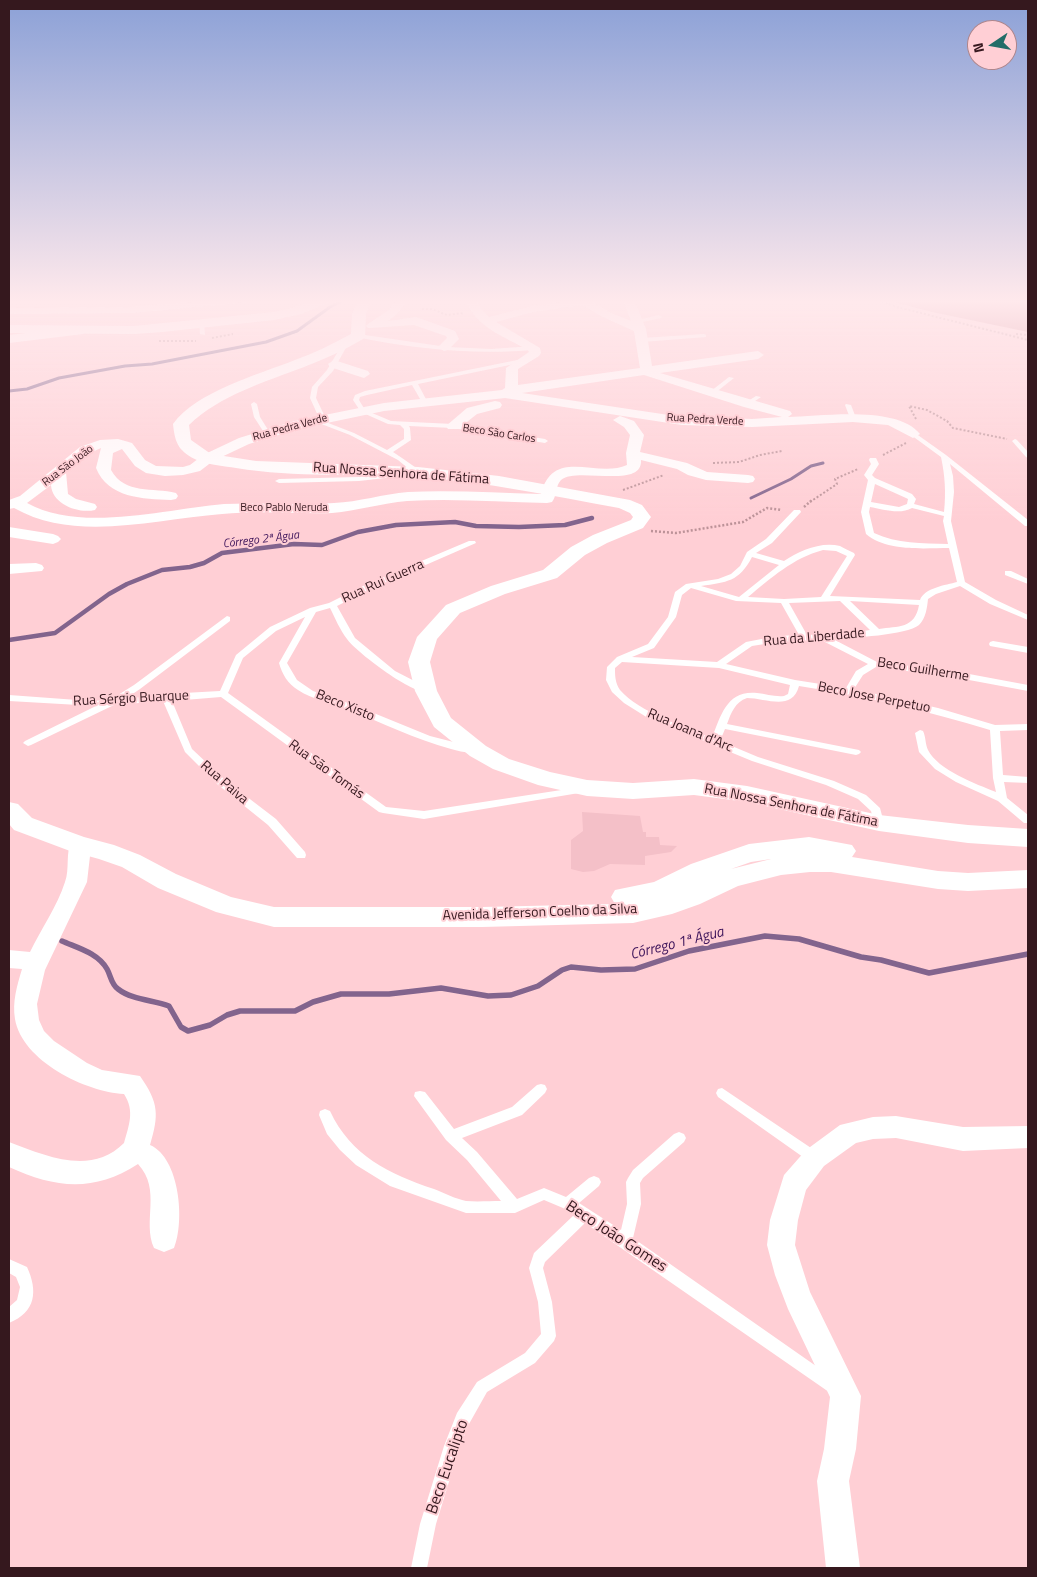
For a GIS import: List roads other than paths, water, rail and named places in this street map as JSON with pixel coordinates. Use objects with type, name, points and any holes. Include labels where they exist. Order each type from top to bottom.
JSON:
[{"type":"street","name":"Rua Nossa Senhora de Fátima","points":[[272,374],[200,407],[181,424],[183,442],[198,454],[207,458],[256,466],[418,472],[499,480],[624,504],[636,509],[642,517],[641,521],[578,551],[550,574],[498,590],[453,609],[427,637],[419,662],[426,690],[442,722],[478,751],[501,764],[546,779],[588,788],[633,791],[694,787],[746,794],[879,823],[968,834],[1028,838]]},
{"type":"street","points":[[511,374],[508,392],[636,374]]},
{"type":"street","points":[[651,374],[676,384],[753,401],[763,410],[790,415],[891,421],[913,434]]},
{"type":"street","name":"Rua Pedra Verde","points":[[207,458],[240,442],[318,419],[363,411],[508,392],[547,401],[682,421],[752,423],[853,418]]},
{"type":"street","name":"Beco São Carlos","points":[[453,426],[469,412],[482,406],[547,401]]},
{"type":"street","points":[[549,490],[554,478],[560,474],[574,471],[624,471],[634,467],[633,454],[637,435],[629,424],[620,420]]},
{"type":"street","name":"Rua São João","points":[[12,504],[25,499],[85,450],[108,442],[118,443]]},
{"type":"street","points":[[171,496],[143,494],[128,490],[108,477],[104,469],[106,451],[118,443],[127,446],[144,468],[160,472],[184,471],[197,467],[207,458]]},
{"type":"street","points":[[633,454],[682,466],[706,476],[748,479]]},
{"type":"street","points":[[59,472],[59,488],[62,496],[69,502],[90,507]]},
{"type":"street","name":"Beco Pablo Neruda","points":[[12,504],[26,512],[70,522],[120,520],[238,508],[334,508],[407,497],[547,499],[549,490]]},
{"type":"street","points":[[9,532],[53,539]]},
{"type":"street","points":[[9,569],[36,568]]},
{"type":"street","name":"Avenida Jefferson Coelho da Silva","points":[[9,810],[23,824],[79,845],[105,851],[167,881],[225,905],[275,911],[482,917],[633,913],[663,907],[691,897],[731,878],[781,866],[810,863],[831,863],[938,880],[968,882],[1028,879]]},
{"type":"street","points":[[9,1154],[23,1161],[68,1173],[94,1173],[113,1167],[134,1151],[145,1118],[143,1100],[131,1084],[110,1084],[88,1077],[56,1056],[37,1040],[27,1020],[27,998],[36,962],[76,884],[79,865],[79,845]]},
{"type":"street","name":"Avenida Jefferson Coelho da Silva","points":[[275,911],[622,898],[644,895],[664,889],[700,870],[749,853],[809,846],[935,865],[969,867],[1028,864]]},
{"type":"street","points":[[9,959],[36,962]]},
{"type":"street","points":[[842,1568],[833,1481],[840,1449],[846,1396],[798,1299],[781,1244],[784,1220],[794,1184],[815,1158],[849,1133],[873,1128],[896,1126],[963,1139],[1028,1137]]},
{"type":"street","points":[[134,1151],[145,1153],[160,1174],[165,1198],[164,1239]]},
{"type":"lane","points":[[328,374],[315,387],[313,398],[318,419],[352,434],[418,472]]},
{"type":"lane","points":[[363,411],[356,400],[357,396],[461,374]]},
{"type":"lane","points":[[713,392],[731,378]]},
{"type":"lane","points":[[414,383],[425,403]]},
{"type":"lane","points":[[254,404],[257,417],[267,433]]},
{"type":"lane","points":[[848,405],[853,418]]},
{"type":"lane","name":"Beco São Carlos","points":[[363,411],[378,419],[402,424],[453,426],[545,441]]},
{"type":"lane","points":[[387,453],[408,440],[408,428],[402,424]]},
{"type":"lane","points":[[913,434],[944,456],[1028,524]]},
{"type":"lane","points":[[1015,441],[1028,456]]},
{"type":"lane","points":[[944,456],[949,476],[947,521],[951,546],[961,583]]},
{"type":"lane","points":[[866,504],[899,509],[907,508],[912,499],[872,480],[868,475],[875,464],[873,460]]},
{"type":"lane","name":"Beco Pablo Neruda","points":[[280,481],[359,479],[418,472]]},
{"type":"lane","points":[[872,480],[864,512],[870,534],[878,539],[897,544],[951,546]]},
{"type":"lane","points":[[910,505],[948,514]]},
{"type":"lane","points":[[620,659],[651,646],[672,617],[678,594],[689,586],[720,581],[734,576],[743,567],[750,554],[769,542],[797,512]]},
{"type":"lane","name":"Rua Rui Guerra","points":[[426,690],[392,673],[351,639],[332,605],[370,586],[472,543]]},
{"type":"lane","points":[[741,599],[785,564],[813,549],[822,547],[848,552],[851,555],[825,598]]},
{"type":"lane","points":[[750,554],[785,564]]},
{"type":"lane","points":[[1008,573],[1028,582]]},
{"type":"lane","points":[[689,586],[718,595],[741,599],[842,598],[923,603],[924,598],[933,592],[961,583],[1028,618]]},
{"type":"lane","points":[[842,598],[878,633]]},
{"type":"lane","points":[[784,600],[804,637]]},
{"type":"lane","name":"Rua da Liberdade","points":[[719,665],[749,644],[804,637],[824,638],[878,633],[913,626],[921,618],[923,603]]},
{"type":"lane","points":[[223,694],[239,657],[273,629],[313,610],[332,605]]},
{"type":"lane","name":"Beco Xisto","points":[[313,610],[283,663],[288,677],[303,690],[441,744],[478,751]]},
{"type":"lane","points":[[28,743],[113,702],[137,687],[227,619]]},
{"type":"lane","name":"Beco Guilherme","points":[[824,638],[875,664],[952,674],[1028,688]]},
{"type":"lane","points":[[993,644],[1028,650]]},
{"type":"lane","points":[[620,659],[719,665]]},
{"type":"lane","name":"Rua Joana d'Arc","points":[[620,659],[611,667],[610,680],[614,690],[651,716],[755,759],[830,782],[862,797],[876,810],[879,823]]},
{"type":"lane","points":[[849,691],[860,673],[875,664]]},
{"type":"lane","name":"Beco Jose Perpetuo","points":[[719,665],[795,683],[849,691],[938,711],[995,728],[1028,727]]},
{"type":"lane","points":[[714,742],[733,703],[740,697],[752,695],[784,700],[792,695],[795,683]]},
{"type":"lane","name":"Rua Sérgio Buarque","points":[[9,698],[91,704],[223,694]]},
{"type":"lane","name":"Rua São Tomás","points":[[223,694],[382,810],[424,815],[588,788]]},
{"type":"lane","name":"Rua Paiva","points":[[166,697],[188,750],[221,782],[272,822],[301,855]]},
{"type":"lane","points":[[722,726],[856,752]]},
{"type":"lane","points":[[995,728],[998,778],[1002,798]]},
{"type":"lane","points":[[920,733],[924,751],[940,768],[1002,798],[1028,820]]},
{"type":"lane","points":[[998,778],[1028,780]]},
{"type":"lane","points":[[451,1136],[517,1111],[541,1089]]},
{"type":"lane","points":[[722,1093],[815,1158]]},
{"type":"lane","points":[[420,1096],[451,1136],[472,1156],[515,1207]]},
{"type":"lane","name":"Beco João Gomes","points":[[325,1115],[332,1130],[345,1146],[362,1161],[395,1182],[466,1207],[515,1207],[544,1194],[568,1204],[584,1216],[626,1241],[846,1396]]},
{"type":"lane","points":[[626,1241],[634,1204],[633,1182],[638,1174],[679,1138]]},
{"type":"lane","points":[[568,1204],[594,1182]]},
{"type":"lane","name":"Beco Eucalipto","points":[[419,1568],[433,1507],[452,1446],[463,1419],[482,1387],[530,1358],[549,1336],[545,1302],[536,1268],[539,1258],[584,1216]]},
{"type":"lane","points":[[9,1266],[22,1272],[27,1287],[24,1304],[9,1316]]},
{"type":"waterway","points":[[9,391],[27,389],[59,378],[83,374]]},
{"type":"waterway","name":"Córrego 2ª Água","points":[[751,498],[791,479],[811,466],[823,463]]},
{"type":"waterway","name":"Córrego 2ª Água","points":[[9,640],[55,633],[109,594],[127,584],[162,570],[190,567],[204,563],[222,553],[294,544],[322,545],[358,532],[396,525],[455,522],[476,526],[519,527],[565,525],[592,518]]},
{"type":"waterway","name":"Córrego 1ª Água","points":[[62,941],[93,955],[103,963],[114,985],[124,993],[169,1006],[181,1027],[188,1031],[210,1025],[227,1015],[240,1011],[295,1011],[313,1002],[341,994],[389,994],[441,988],[488,996],[511,995],[538,986],[562,970],[571,967],[601,970],[635,969],[689,951],[765,936],[799,939],[861,957],[881,960],[929,973],[1028,954]]}]
